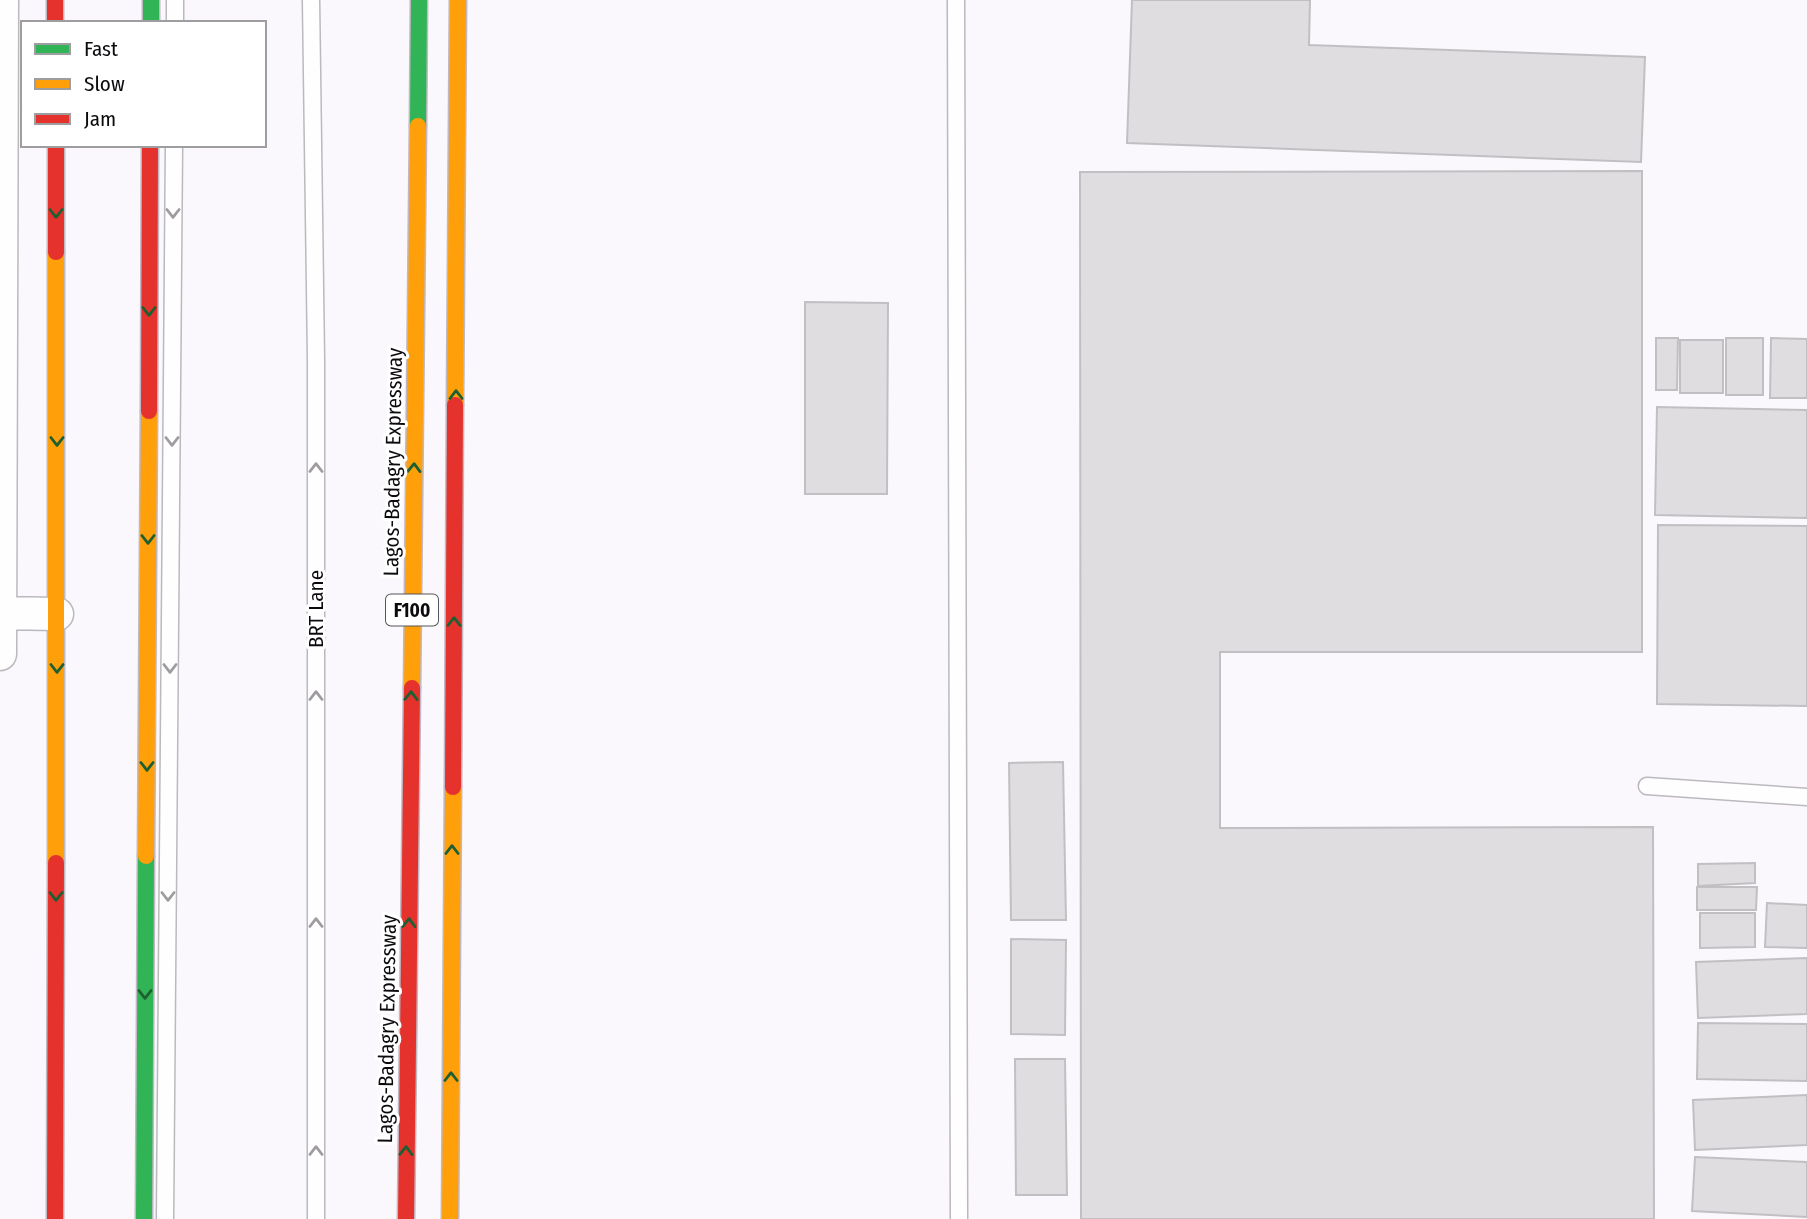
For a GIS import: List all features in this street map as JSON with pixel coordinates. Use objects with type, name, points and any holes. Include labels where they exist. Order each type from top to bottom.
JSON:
[{"type":"main road","points":[[55,0],[55,21]]},
{"type":"main road","points":[[151,0],[151,21]]},
{"type":"main road","name":"Lagos-Badagry Expressway","points":[[406,1219],[419,0]]},
{"type":"main road","points":[[450,1219],[458,0]]},
{"type":"main road","points":[[55,1219],[56,147]]},
{"type":"main road","points":[[144,1219],[150,147]]},
{"type":"street","points":[[0,654],[2,0]]},
{"type":"street","points":[[1,613],[57,614]]},
{"type":"lane","points":[[175,0],[175,21]]},
{"type":"lane","name":"BRT Lane","points":[[311,0],[316,359],[316,1219]]},
{"type":"lane","points":[[956,0],[960,1219]]},
{"type":"lane","points":[[165,1219],[174,147]]},
{"type":"lane","points":[[1647,786],[1807,797]]},
{"type":"building","points":[[1132,0],[1310,0],[1309,45],[1645,57],[1641,162],[1127,143]]},
{"type":"building","points":[[1642,171],[1642,652],[1220,652],[1220,828],[1653,827],[1654,1219],[1081,1219],[1080,172]]},
{"type":"building","points":[[805,302],[888,303],[887,494],[805,494]]},
{"type":"building","points":[[1656,338],[1678,338],[1677,390],[1656,390]]},
{"type":"building","points":[[1726,338],[1763,338],[1763,395],[1726,395]]},
{"type":"building","points":[[1771,338],[1807,339],[1807,398],[1770,398]]},
{"type":"building","points":[[1680,340],[1723,340],[1723,393],[1680,393]]},
{"type":"building","points":[[1657,407],[1807,410],[1807,518],[1655,515]]},
{"type":"building","points":[[1658,525],[1807,526],[1807,706],[1657,704]]},
{"type":"building","points":[[1063,762],[1066,920],[1011,920],[1009,763]]},
{"type":"building","points":[[1755,863],[1755,883],[1698,886],[1698,864]]},
{"type":"building","points":[[1697,887],[1757,887],[1756,910],[1697,910]]},
{"type":"building","points":[[1767,903],[1807,905],[1807,948],[1765,947]]},
{"type":"building","points":[[1700,913],[1755,913],[1755,947],[1700,948]]},
{"type":"building","points":[[1011,939],[1066,940],[1065,1035],[1011,1034]]},
{"type":"building","points":[[1807,958],[1807,1014],[1698,1018],[1696,962]]},
{"type":"building","points":[[1698,1023],[1807,1024],[1807,1081],[1697,1079]]},
{"type":"building","points":[[1015,1059],[1065,1059],[1067,1195],[1016,1195]]},
{"type":"building","points":[[1807,1095],[1807,1145],[1695,1150],[1693,1100]]},
{"type":"building","points":[[1695,1157],[1807,1162],[1807,1217],[1692,1211]]},
{"type":"traffic: fast","points":[[151,0],[151,21]]},
{"type":"traffic: fast","points":[[418,126],[419,0]]},
{"type":"traffic: fast","points":[[144,1219],[146,856]]},
{"type":"traffic: slow","points":[[455,405],[458,0]]},
{"type":"traffic: slow","points":[[412,688],[418,126]]},
{"type":"traffic: slow","points":[[56,252],[56,863]]},
{"type":"traffic: slow","points":[[146,856],[149,411]]},
{"type":"traffic: slow","points":[[450,1219],[453,787]]},
{"type":"traffic: jam","points":[[55,0],[55,21]]},
{"type":"traffic: jam","points":[[56,147],[56,252]]},
{"type":"traffic: jam","points":[[149,411],[150,147]]},
{"type":"traffic: jam","points":[[453,787],[455,405]]},
{"type":"traffic: jam","points":[[406,1219],[412,688]]},
{"type":"traffic: jam","points":[[55,1219],[56,863]]}]
